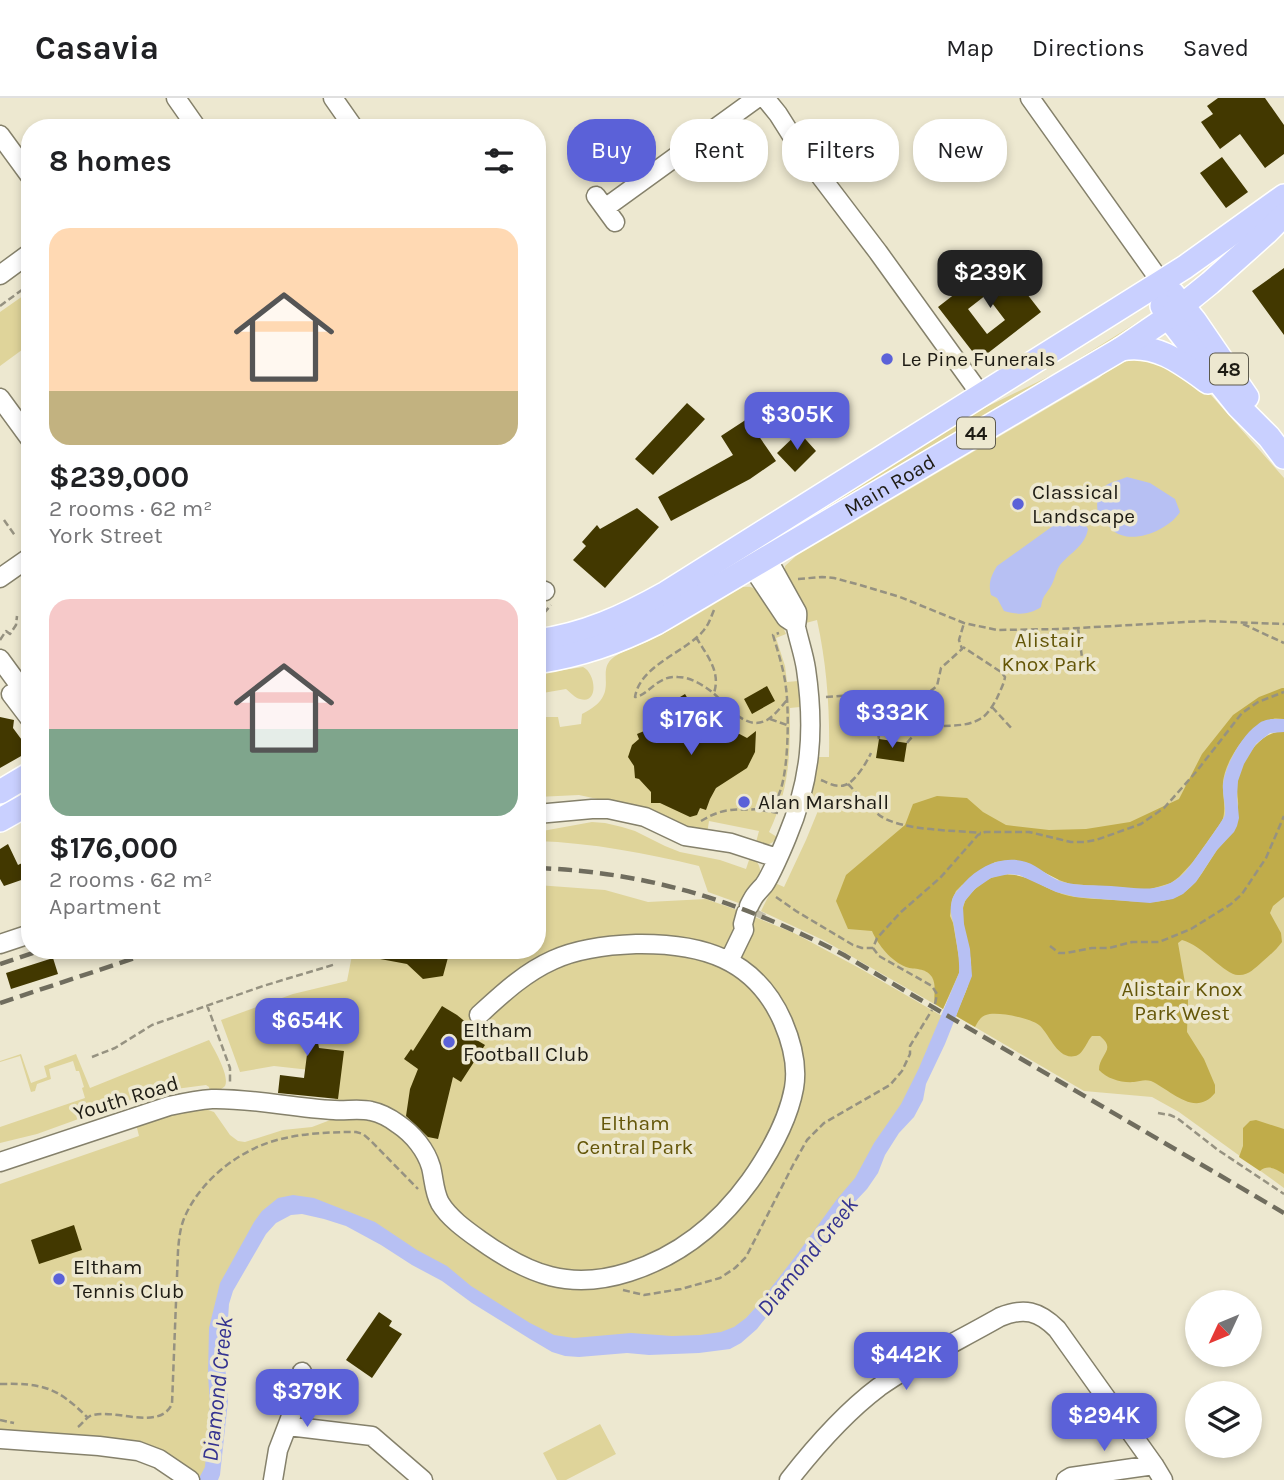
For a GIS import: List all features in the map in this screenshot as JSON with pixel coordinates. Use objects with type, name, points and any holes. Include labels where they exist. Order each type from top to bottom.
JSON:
[{"type":"main road","name":"Main Road","points":[[546,639],[606,624],[666,593],[1161,282],[1284,195]]},
{"type":"main road","name":"Main Road","points":[[546,660],[589,652],[621,641],[656,623],[1121,349],[1175,311],[1240,258],[1284,215]]},
{"type":"main road","name":"48","points":[[1161,282],[1161,301],[1195,321],[1240,386],[1269,437]]},
{"type":"main road","name":"48","points":[[1175,311],[1229,394],[1284,457]]},
{"type":"main road","points":[[1121,349],[1142,347],[1164,354],[1229,394]]},
{"type":"main road","points":[[747,542],[747,555],[759,563]]},
{"type":"main road","points":[[589,652],[606,624]]},
{"type":"main road","points":[[0,792],[21,779]]},
{"type":"main road","points":[[0,820],[21,808]]},
{"type":"street","points":[[176,98],[191,119]]},
{"type":"street","points":[[333,98],[348,119]]},
{"type":"street","points":[[605,209],[757,98]]},
{"type":"street","points":[[765,98],[981,395]]},
{"type":"street","points":[[1030,98],[1161,282]]},
{"type":"street","points":[[0,135],[21,164]]},
{"type":"street","points":[[0,275],[21,260]]},
{"type":"street","points":[[0,398],[21,427]]},
{"type":"street","points":[[0,578],[21,563]]},
{"type":"street","points":[[759,563],[781,582],[797,612],[797,620],[789,628]]},
{"type":"street","points":[[729,961],[750,915],[754,895],[764,886],[801,802],[807,774],[810,737],[804,655],[759,563]]},
{"type":"street","points":[[0,659],[21,688]]},
{"type":"street","points":[[0,678],[21,707]]},
{"type":"street","points":[[546,813],[608,809],[645,817],[685,836],[731,843],[777,858]]},
{"type":"street","points":[[0,944],[21,936]]},
{"type":"street","name":"Youth Road","points":[[0,1162],[169,1106],[198,1100],[375,1112],[396,1122],[426,1154],[441,1204],[475,1237],[536,1273],[578,1281],[602,1279],[659,1261],[712,1225],[736,1200],[771,1148],[786,1115],[794,1088],[792,1047],[770,997],[758,983],[729,961],[688,946],[626,944],[587,949],[554,959],[516,982],[479,1015]]},
{"type":"street","points":[[789,1480],[856,1406],[890,1380],[1000,1317],[1025,1311],[1046,1318],[1057,1329],[1159,1473]]},
{"type":"street","points":[[272,1480],[278,1450],[298,1398],[302,1373]]},
{"type":"street","points":[[288,1426],[372,1436],[424,1480]]},
{"type":"street","points":[[0,1439],[119,1448],[149,1454],[190,1480]]},
{"type":"street","points":[[1066,1480],[1159,1473]]},
{"type":"path","points":[[0,306],[21,291]]},
{"type":"path","points":[[4,520],[16,537]]},
{"type":"path","points":[[781,582],[834,578],[900,597],[964,624],[997,630],[1203,621],[1284,624]]},
{"type":"path","points":[[715,610],[706,627],[696,637],[646,675],[640,682],[636,698],[657,683],[673,677],[684,678],[697,682],[714,693],[741,718],[753,722],[769,719],[787,700]]},
{"type":"path","points":[[0,640],[6,631],[10,634],[16,625],[17,616]]},
{"type":"path","points":[[1237,622],[1284,643]]},
{"type":"path","points":[[907,743],[913,735],[937,725],[963,724],[980,719],[992,707],[1005,677],[962,647],[959,640],[964,624]]},
{"type":"path","points":[[755,810],[773,803],[782,788],[787,700],[782,665],[773,635],[789,628]]},
{"type":"path","points":[[1078,628],[1084,673]]},
{"type":"path","points":[[696,637],[715,672],[717,680],[714,693]]},
{"type":"path","points":[[809,699],[867,694],[914,697],[929,692],[938,683],[941,668],[961,651],[962,647]]},
{"type":"path","points":[[848,784],[877,814],[889,820],[926,828],[981,833],[1029,832],[1071,842],[1096,840],[1141,824],[1164,808],[1242,713],[1258,702],[1284,692]]},
{"type":"path","points":[[879,739],[879,714],[888,695]]},
{"type":"path","points":[[992,707],[1013,730]]},
{"type":"path","points":[[769,719],[787,725]]},
{"type":"path","points":[[807,774],[838,786],[848,784],[871,753]]},
{"type":"path","points":[[685,836],[711,815],[733,810],[780,813],[795,818]]},
{"type":"path","points":[[1050,946],[1059,953],[1066,953],[1109,948],[1132,942],[1159,942],[1191,929],[1242,894],[1270,851],[1284,816]]},
{"type":"path","points":[[873,948],[877,938],[901,912],[939,879],[981,833]]},
{"type":"path","points":[[764,886],[785,903],[846,942],[858,947],[873,948]]},
{"type":"path","points":[[873,948],[878,956],[932,986],[937,994],[935,1004]]},
{"type":"path","points":[[92,1057],[115,1048],[152,1025],[336,964]]},
{"type":"path","points":[[207,1005],[231,1074],[231,1084],[224,1100]]},
{"type":"path","points":[[890,1085],[902,1071],[910,1054],[910,1046],[932,1010]]},
{"type":"path","points":[[1158,1113],[1177,1118],[1218,1150],[1284,1194]]},
{"type":"path","points":[[75,1430],[87,1417],[159,1417],[170,1410],[181,1228],[198,1195],[233,1161],[279,1139],[356,1132],[370,1140],[421,1191]]},
{"type":"path","points":[[0,1384],[37,1384],[57,1392],[87,1417]]},
{"type":"path","points":[[0,1420],[23,1424]]},
{"type":"green space","points":[[21,297],[21,351],[0,366],[0,312]]},
{"type":"green space","points":[[1141,320],[1144,324],[817,519],[779,535],[778,532],[978,411],[1056,373]]},
{"type":"green space","name":"Alistair Knox Park","points":[[1140,352],[1203,386],[1284,478],[1284,719],[1271,719],[1223,798],[1015,860],[943,1009],[823,940],[761,911],[775,883],[784,887],[806,840],[822,801],[810,797],[817,757],[829,757],[827,688],[817,620],[806,623],[785,574],[785,566],[796,556],[1099,378],[1121,358]]},
{"type":"green space","points":[[743,587],[751,587],[768,603],[786,634],[776,638],[787,682],[798,681],[800,707],[790,708],[785,786],[769,832],[777,837],[768,844],[755,846],[759,831],[709,821],[707,834],[616,803],[579,795],[546,797],[546,717],[558,717],[560,727],[581,724],[582,714],[602,699],[606,669],[614,657],[698,614]]},
{"type":"green space","points":[[583,667],[591,675],[593,693],[586,700],[578,698],[566,689],[546,692],[546,673]]},
{"type":"green space","points":[[1282,688],[1284,719],[1264,722],[1240,744],[1225,773],[1222,821],[1193,862],[1171,883],[1151,889],[1070,884],[1024,862],[995,862],[962,885],[952,900],[950,916],[960,964],[959,973],[943,1009],[935,1004],[934,984],[929,974],[895,961],[881,947],[872,931],[848,929],[836,901],[846,875],[905,825],[913,804],[937,796],[967,798],[983,812],[1006,825],[1049,830],[1086,829],[1130,822],[1179,799],[1202,754],[1233,715],[1259,697]]},
{"type":"green space","name":"Alistair Knox Park West","points":[[1277,732],[1284,732],[1284,897],[1273,906],[1270,913],[1281,933],[1282,942],[1254,969],[1242,975],[1233,974],[1190,943],[1182,940],[1178,943],[1188,1000],[1187,1032],[1204,1059],[1215,1085],[1215,1093],[1207,1100],[1191,1103],[1151,1081],[1125,1082],[1106,1076],[1099,1070],[1107,1049],[1100,1036],[1092,1036],[1080,1053],[1069,1056],[1058,1050],[1039,1025],[1028,1020],[991,1014],[982,1017],[975,1027],[956,1016],[971,972],[963,921],[964,905],[967,898],[982,883],[999,875],[1017,875],[1059,893],[1081,898],[1151,902],[1178,896],[1195,883],[1227,837],[1238,807],[1237,784],[1245,760],[1262,739]]},
{"type":"green space","name":"Alistair Knox Park West","points":[[1284,732],[1284,1188],[1179,1112],[1152,1097],[1084,1091],[956,1016],[1047,888]]},
{"type":"green space","points":[[592,822],[605,823],[635,831],[680,852],[720,860],[746,869],[750,857],[759,867],[759,879],[747,906],[708,892],[699,866],[619,849],[546,842],[546,830]]},
{"type":"green space","name":"Eltham Central Park","points":[[546,886],[605,890],[648,902],[706,899],[794,933],[949,1020],[869,1178],[731,1336],[550,1340],[365,1226],[284,1207],[230,1283],[208,1480],[197,1480],[154,1452],[0,1433],[0,1184],[139,1136],[136,1124],[202,1108],[214,1112],[230,1135],[245,1142],[283,1130],[312,1127],[333,1119],[337,1073],[274,1066],[240,1072],[221,1020],[293,994],[347,981],[351,959],[546,959]]},
{"type":"green space","points":[[209,1040],[221,1063],[226,1082],[225,1086],[215,1093],[210,1092],[206,1085],[168,1090],[131,1100],[37,1134],[0,1143],[0,1127],[85,1098],[79,1071],[76,1071],[73,1061],[49,1069],[51,1079],[37,1084],[35,1091],[31,1092],[20,1056],[0,1061],[21,1054],[31,1083],[47,1077],[44,1066],[76,1054],[90,1088]]},
{"type":"green space","points":[[1256,1120],[1284,1129],[1284,1174],[1269,1168],[1260,1171],[1239,1157],[1243,1146],[1243,1128],[1250,1121]]},
{"type":"green space","points":[[600,1424],[616,1454],[566,1480],[557,1480],[543,1453]]},
{"type":"water","points":[[1127,477],[1150,483],[1175,499],[1180,512],[1162,528],[1145,535],[1129,537],[1115,532],[1102,516],[1099,516],[1098,497],[1106,485]]},
{"type":"water","points":[[1068,517],[1078,519],[1088,529],[1081,544],[1060,565],[1041,607],[1023,614],[1004,611],[990,591],[997,566]]},
{"type":"water","name":"Diamond Creek","points":[[1271,719],[1284,719],[1284,732],[1270,733],[1256,744],[1244,764],[1238,781],[1239,818],[1234,832],[1217,850],[1196,882],[1183,894],[1173,899],[1150,903],[1076,897],[1056,892],[1019,875],[1009,874],[991,878],[975,889],[963,907],[972,976],[926,1084],[923,1100],[914,1117],[899,1133],[885,1155],[878,1173],[867,1189],[793,1282],[782,1301],[741,1343],[730,1349],[699,1353],[565,1356],[530,1339],[442,1281],[346,1226],[302,1214],[291,1215],[276,1223],[266,1234],[233,1291],[229,1304],[225,1364],[228,1401],[220,1475],[218,1480],[198,1480],[205,1467],[210,1404],[209,1328],[220,1283],[254,1222],[262,1211],[278,1198],[293,1195],[314,1198],[375,1222],[447,1266],[471,1286],[554,1335],[574,1338],[631,1333],[700,1335],[734,1327],[756,1307],[855,1178],[874,1143],[901,1104],[959,973],[951,908],[959,889],[984,867],[1008,860],[1026,862],[1058,880],[1081,885],[1141,889],[1168,884],[1185,872],[1225,815],[1224,777],[1240,743],[1251,730]]},
{"type":"building","points":[[1218,98],[1265,98],[1284,125],[1284,154],[1265,168],[1240,134],[1220,149],[1201,122],[1213,114],[1207,106]]},
{"type":"building","points":[[1222,157],[1248,192],[1226,208],[1200,173]]},
{"type":"building","points":[[1000,259],[1041,312],[979,360],[938,307]],"holes":[[[986,295],[1005,320],[987,334],[968,309]]]},
{"type":"building","points":[[1284,268],[1284,335],[1252,291]]},
{"type":"building","points":[[687,403],[705,419],[653,475],[635,459]]},
{"type":"building","points":[[747,419],[776,461],[750,479],[671,521],[658,497],[733,455],[721,436]]},
{"type":"building","points":[[799,432],[816,451],[795,472],[777,453]]},
{"type":"building","points":[[637,508],[659,527],[605,588],[573,560],[586,546],[582,542],[597,525],[600,529]]},
{"type":"building","points":[[767,686],[775,701],[752,714],[744,699]]},
{"type":"building","points":[[685,694],[694,703],[715,703],[717,711],[724,712],[725,720],[735,723],[729,726],[732,730],[747,738],[756,731],[755,752],[747,768],[716,788],[706,810],[700,808],[697,815],[690,817],[660,803],[651,803],[651,792],[635,778],[634,766],[628,757],[632,745],[639,739],[637,734],[649,729],[651,731],[668,728],[677,719],[675,700]]},
{"type":"building","points":[[0,717],[14,720],[13,728],[21,739],[21,756],[0,768]]},
{"type":"building","points":[[879,739],[907,743],[904,762],[876,758]]},
{"type":"building","points":[[8,844],[18,865],[21,864],[21,880],[4,886],[0,879],[0,849]]},
{"type":"building","points":[[53,959],[58,974],[11,989],[6,973]]},
{"type":"building","points":[[380,959],[448,959],[443,976],[423,979],[407,964]]},
{"type":"building","points":[[442,1006],[479,1033],[475,1039],[485,1045],[461,1082],[453,1077],[438,1139],[428,1137],[406,1116],[410,1089],[418,1069],[404,1059],[411,1049],[413,1051]]},
{"type":"building","points":[[285,1009],[287,1019],[312,1013],[319,1048],[344,1051],[338,1099],[278,1093],[280,1075],[304,1078],[310,1031],[262,1041],[258,1024],[270,1022],[268,1013]]},
{"type":"building","points":[[74,1225],[82,1250],[39,1264],[31,1240]]},
{"type":"building","points":[[379,1312],[392,1321],[389,1326],[402,1334],[372,1378],[346,1360]]},
{"type":"tunnel","points":[[755,916],[758,910]]},
{"type":"railway","points":[[546,869],[619,876],[658,884],[733,906],[807,936],[844,955],[1284,1213]]},
{"type":"railway","points":[[0,964],[21,957]]},
{"type":"railway","points":[[0,1003],[132,959]]},
{"type":"place","name":"Le Pine Funerals","points":[[887,359]]},
{"type":"place","name":"Classical Landscape","points":[[1018,504]]},
{"type":"place","name":"Alan Marshall","points":[[744,802]]},
{"type":"place","name":"Eltham Football Club","points":[[449,1042]]},
{"type":"place","name":"Eltham Tennis Club","points":[[59,1279]]}]
